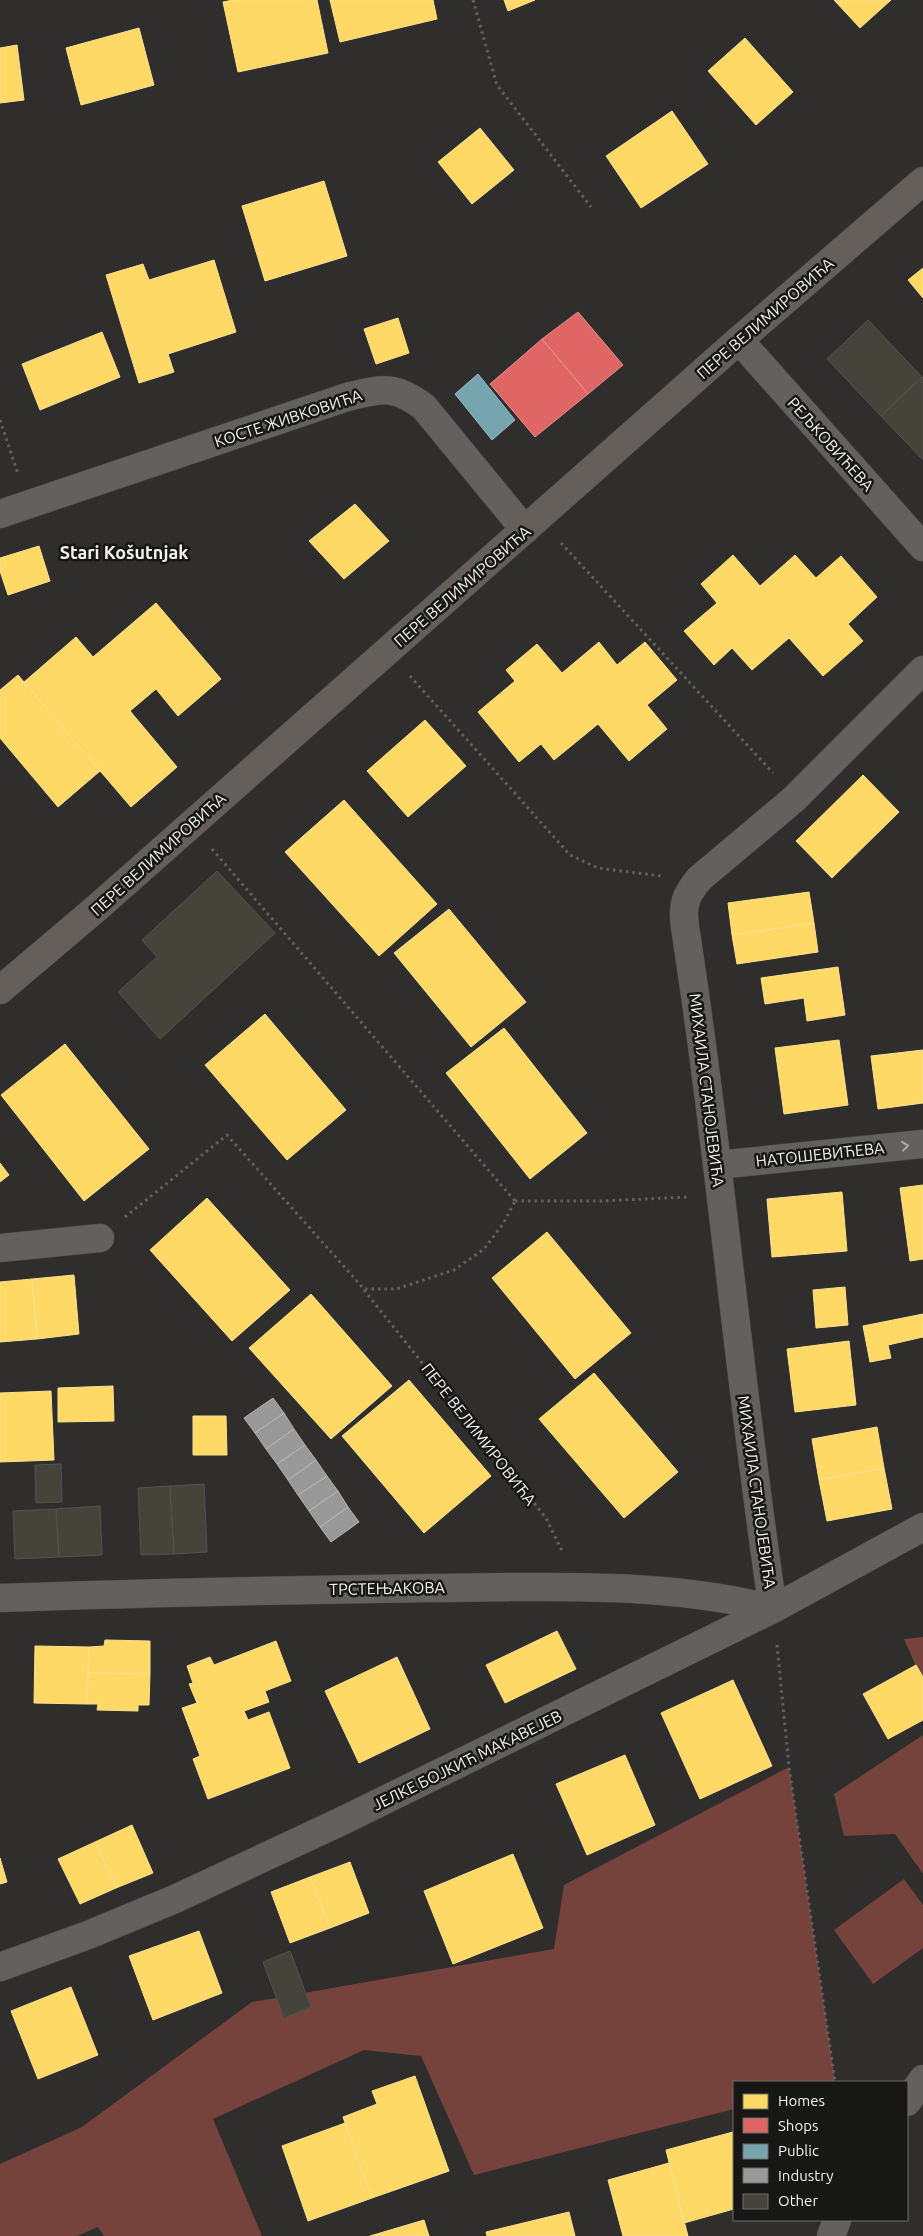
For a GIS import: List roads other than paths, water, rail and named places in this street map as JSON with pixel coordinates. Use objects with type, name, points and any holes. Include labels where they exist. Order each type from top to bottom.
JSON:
[{"type":"main road","name":"ПЕРЕ ВЕЛИМИРОВИЋА","points":[[0,990],[86,917],[738,340],[923,181]]},
{"type":"street","name":"РЕЉКОВИЋЕВА","points":[[738,340],[923,546]]},
{"type":"street","name":"КОСТЕ ЖИВКОВИЋА","points":[[0,514],[347,397],[378,389],[389,389],[411,398],[424,407],[531,524]]},
{"type":"street","name":"МИХАИЛА СТАНОЈЕВИЋА","points":[[773,1610],[717,1165],[683,914],[689,891],[699,879],[794,799],[923,670]]},
{"type":"street","name":"НАТОШЕВИЋЕВА","points":[[717,1165],[923,1144]]},
{"type":"street","points":[[0,1248],[100,1238]]},
{"type":"street","name":"ЈЕЛКЕ БОЈКИЋ МАКАВЕЈЕВ","points":[[0,1967],[88,1935],[175,1898],[342,1822],[773,1610],[923,1527]]},
{"type":"street","name":"ТРСТЕЊАКОВА","points":[[0,1598],[284,1589],[580,1588],[639,1589],[687,1594],[735,1600],[773,1610]]},
{"type":"street","points":[[830,2236],[837,2221]]},
{"type":"district","name":"Stari Košutnjak","points":[[124,553]]}]
